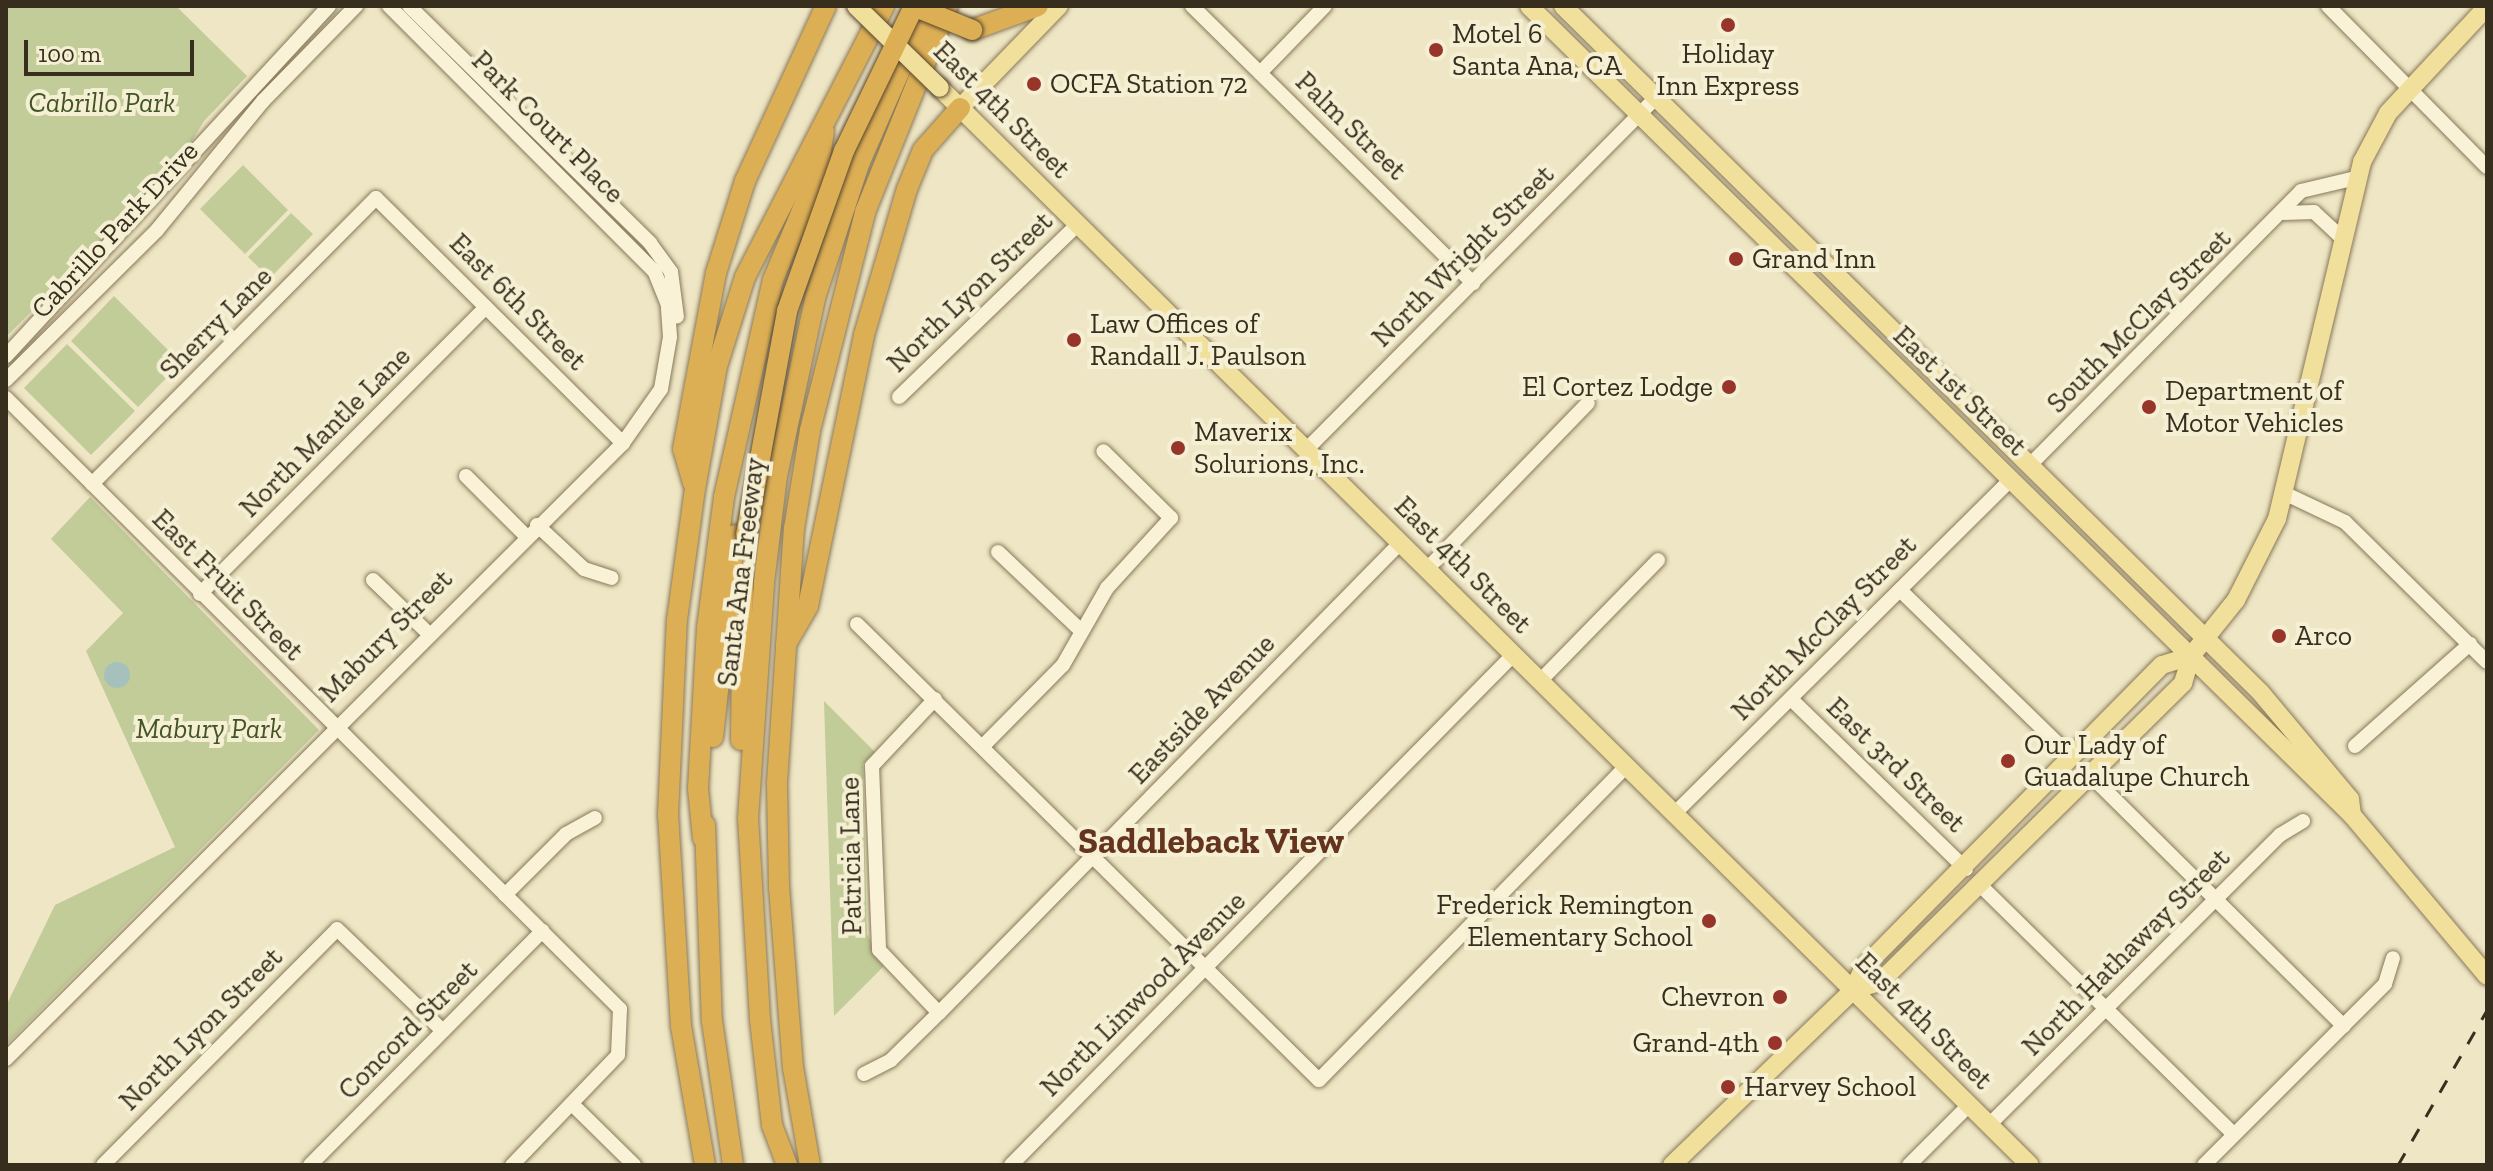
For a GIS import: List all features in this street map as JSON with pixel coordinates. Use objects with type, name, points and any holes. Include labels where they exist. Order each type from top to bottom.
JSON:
[{"type":"highway","points":[[695,489],[683,449],[716,273],[745,181],[826,6]]},
{"type":"highway","name":"Santa Ana Freeway","points":[[705,1165],[681,1026],[668,815],[677,620],[695,489],[717,366],[745,277],[884,6]]},
{"type":"highway","points":[[733,1165],[712,1021],[703,838],[754,423],[802,237],[901,6]]},
{"type":"highway","points":[[748,819],[739,671],[740,535],[787,311],[844,151],[914,6],[972,30],[1038,6]]},
{"type":"highway","name":"Santa Ana Freeway","points":[[787,1165],[772,1125],[748,819],[777,476],[815,298],[859,164],[928,6]]},
{"type":"highway","name":"Santa Ana Freeway","points":[[810,1165],[783,974],[777,783],[783,651],[796,515],[837,310],[912,82],[948,6]]},
{"type":"highway","points":[[783,651],[808,606],[864,335],[907,189],[923,150],[960,108]]},
{"type":"highway","name":"Santa Ana Freeway","points":[[703,838],[698,789],[707,628],[724,497],[749,371],[773,280],[818,172],[826,114]]},
{"type":"highway","points":[[772,1125],[773,1165]]},
{"type":"main road","name":"East 4th Street","points":[[856,6],[2030,1165]]},
{"type":"main road","points":[[960,108],[1059,6]]},
{"type":"main road","name":"East 1st Street","points":[[1529,6],[2352,815],[2487,976]]},
{"type":"main road","name":"East 1st Street","points":[[1563,6],[2206,639],[2321,761],[2350,799],[2352,815]]},
{"type":"main road","points":[[1853,990],[1880,982],[2092,777],[2183,683],[2191,656],[2259,563],[2286,494],[2341,237],[2356,178],[2373,138],[2409,89],[2487,7]]},
{"type":"main road","points":[[1940,410],[2006,463],[2030,465]]},
{"type":"main road","points":[[1672,1165],[1853,990],[1864,967],[1966,869],[2162,665],[2191,656]]},
{"type":"street","name":"Cabrillo Park Drive","points":[[6,356],[142,216],[258,76],[329,6]]},
{"type":"street","name":"Cabrillo Park Drive","points":[[6,380],[157,230],[263,101],[356,6]]},
{"type":"street","name":"Park Court Place","points":[[389,6],[670,288]]},
{"type":"street","name":"Park Court Place","points":[[409,6],[650,243],[670,288]]},
{"type":"street","name":"Palm Street","points":[[1192,6],[1473,283]]},
{"type":"street","points":[[1260,73],[1325,6]]},
{"type":"street","points":[[2328,6],[2487,167]]},
{"type":"street","name":"North Wright Street","points":[[1306,450],[1656,97]]},
{"type":"street","name":"South McClay Street","points":[[2030,465],[2284,213],[2301,191],[2356,178]]},
{"type":"street","name":"East 6th Street","points":[[376,198],[623,443]]},
{"type":"street","name":"Sherry Lane","points":[[92,484],[376,198]]},
{"type":"street","points":[[2284,213],[2314,212],[2341,237]]},
{"type":"street","points":[[142,216],[157,230]]},
{"type":"street","name":"North Lyon Street","points":[[899,397],[1077,225]]},
{"type":"street","name":"Mabury Street","points":[[6,1059],[428,633],[623,443],[661,389],[670,337],[670,288]]},
{"type":"street","name":"North Mantle Lane","points":[[200,594],[486,307]]},
{"type":"street","name":"East Fruit Street","points":[[6,398],[333,728],[620,1009],[623,1045],[573,1105]]},
{"type":"street","points":[[1427,569],[1588,403]]},
{"type":"street","points":[[983,746],[1063,665],[1079,629],[1171,518],[1103,451]]},
{"type":"street","points":[[466,476],[526,536]]},
{"type":"street","name":"North McClay Street","points":[[1674,814],[2011,479]]},
{"type":"street","points":[[2286,494],[2345,522],[2487,662]]},
{"type":"street","points":[[537,525],[584,569],[612,578]]},
{"type":"street","name":"Eastside Avenue","points":[[864,1074],[891,1060],[939,1013],[1400,543]]},
{"type":"street","points":[[998,552],[1079,629]]},
{"type":"street","points":[[1540,681],[1658,560]]},
{"type":"street","points":[[373,580],[428,633]]},
{"type":"street","points":[[1900,590],[2073,758]]},
{"type":"street","points":[[857,624],[1319,1080],[1626,767]]},
{"type":"street","points":[[2355,746],[2470,644]]},
{"type":"street","name":"North Linwood Avenue","points":[[1011,1165],[1513,655]]},
{"type":"street","name":"Patricia Lane","points":[[935,699],[872,766],[879,950],[939,1013]]},
{"type":"street","name":"East 3rd Street","points":[[1791,699],[1966,869]]},
{"type":"street","points":[[2092,777],[2344,1026]]},
{"type":"street","points":[[505,895],[566,834],[595,818]]},
{"type":"street","name":"North Hathaway Street","points":[[1989,1125],[2280,835],[2303,821]]},
{"type":"street","points":[[1980,885],[2234,1135]]},
{"type":"street","name":"North Lyon Street","points":[[103,1165],[337,929],[443,1031]]},
{"type":"street","name":"Concord Street","points":[[310,1165],[542,931]]},
{"type":"street","points":[[2204,1165],[2385,984],[2393,958]]},
{"type":"street","points":[[512,1165],[573,1105],[634,1165]]},
{"type":"street","points":[[1909,1165],[1969,1105]]},
{"type":"green space","name":"Cabrillo Park","points":[[6,6],[176,6],[247,76],[204,121],[178,164],[6,337]]},
{"type":"green space","points":[[243,165],[288,210],[245,254],[200,209]]},
{"type":"green space","points":[[291,213],[313,234],[270,278],[248,257]]},
{"type":"green space","points":[[114,296],[181,363],[138,407],[71,341]]},
{"type":"green space","points":[[67,344],[135,411],[91,455],[24,388]]},
{"type":"green space","name":"Mabury Park","points":[[90,497],[319,730],[6,1045],[6,1006],[55,905],[175,847],[86,651],[123,613],[51,539]]},
{"type":"green space","points":[[824,701],[875,752],[863,764],[867,934],[884,966],[834,1016]]},
{"type":"water","points":[[117,662],[126,666],[130,675],[126,684],[117,688],[108,684],[104,675],[108,666]]},
{"type":"railway","points":[[2398,1165],[2487,1010]]},
{"type":"place","name":"Holiday Inn Express","points":[[1728,25]]},
{"type":"place","name":"Motel 6 Santa Ana, CA","points":[[1436,50]]},
{"type":"place","name":"OCFA Station 72","points":[[1034,84]]},
{"type":"place","name":"Grand Inn","points":[[1736,259]]},
{"type":"place","name":"Law Offices of Randall J. Paulson","points":[[1074,340]]},
{"type":"place","name":"El Cortez Lodge","points":[[1729,387]]},
{"type":"place","name":"Department of Motor Vehicles","points":[[2149,407]]},
{"type":"place","name":"Maverix Solurions, Inc.","points":[[1178,448]]},
{"type":"place","name":"Arco","points":[[2279,636]]},
{"type":"place","name":"Our Lady of Guadalupe Church","points":[[2008,761]]},
{"type":"place","name":"Frederick Remington Elementary School","points":[[1709,921]]},
{"type":"place","name":"Chevron","points":[[1780,997]]},
{"type":"place","name":"Grand-4th","points":[[1775,1043]]},
{"type":"place","name":"Harvey School","points":[[1728,1087]]},
{"type":"district","name":"Saddleback View","points":[[1211,841]]}]
